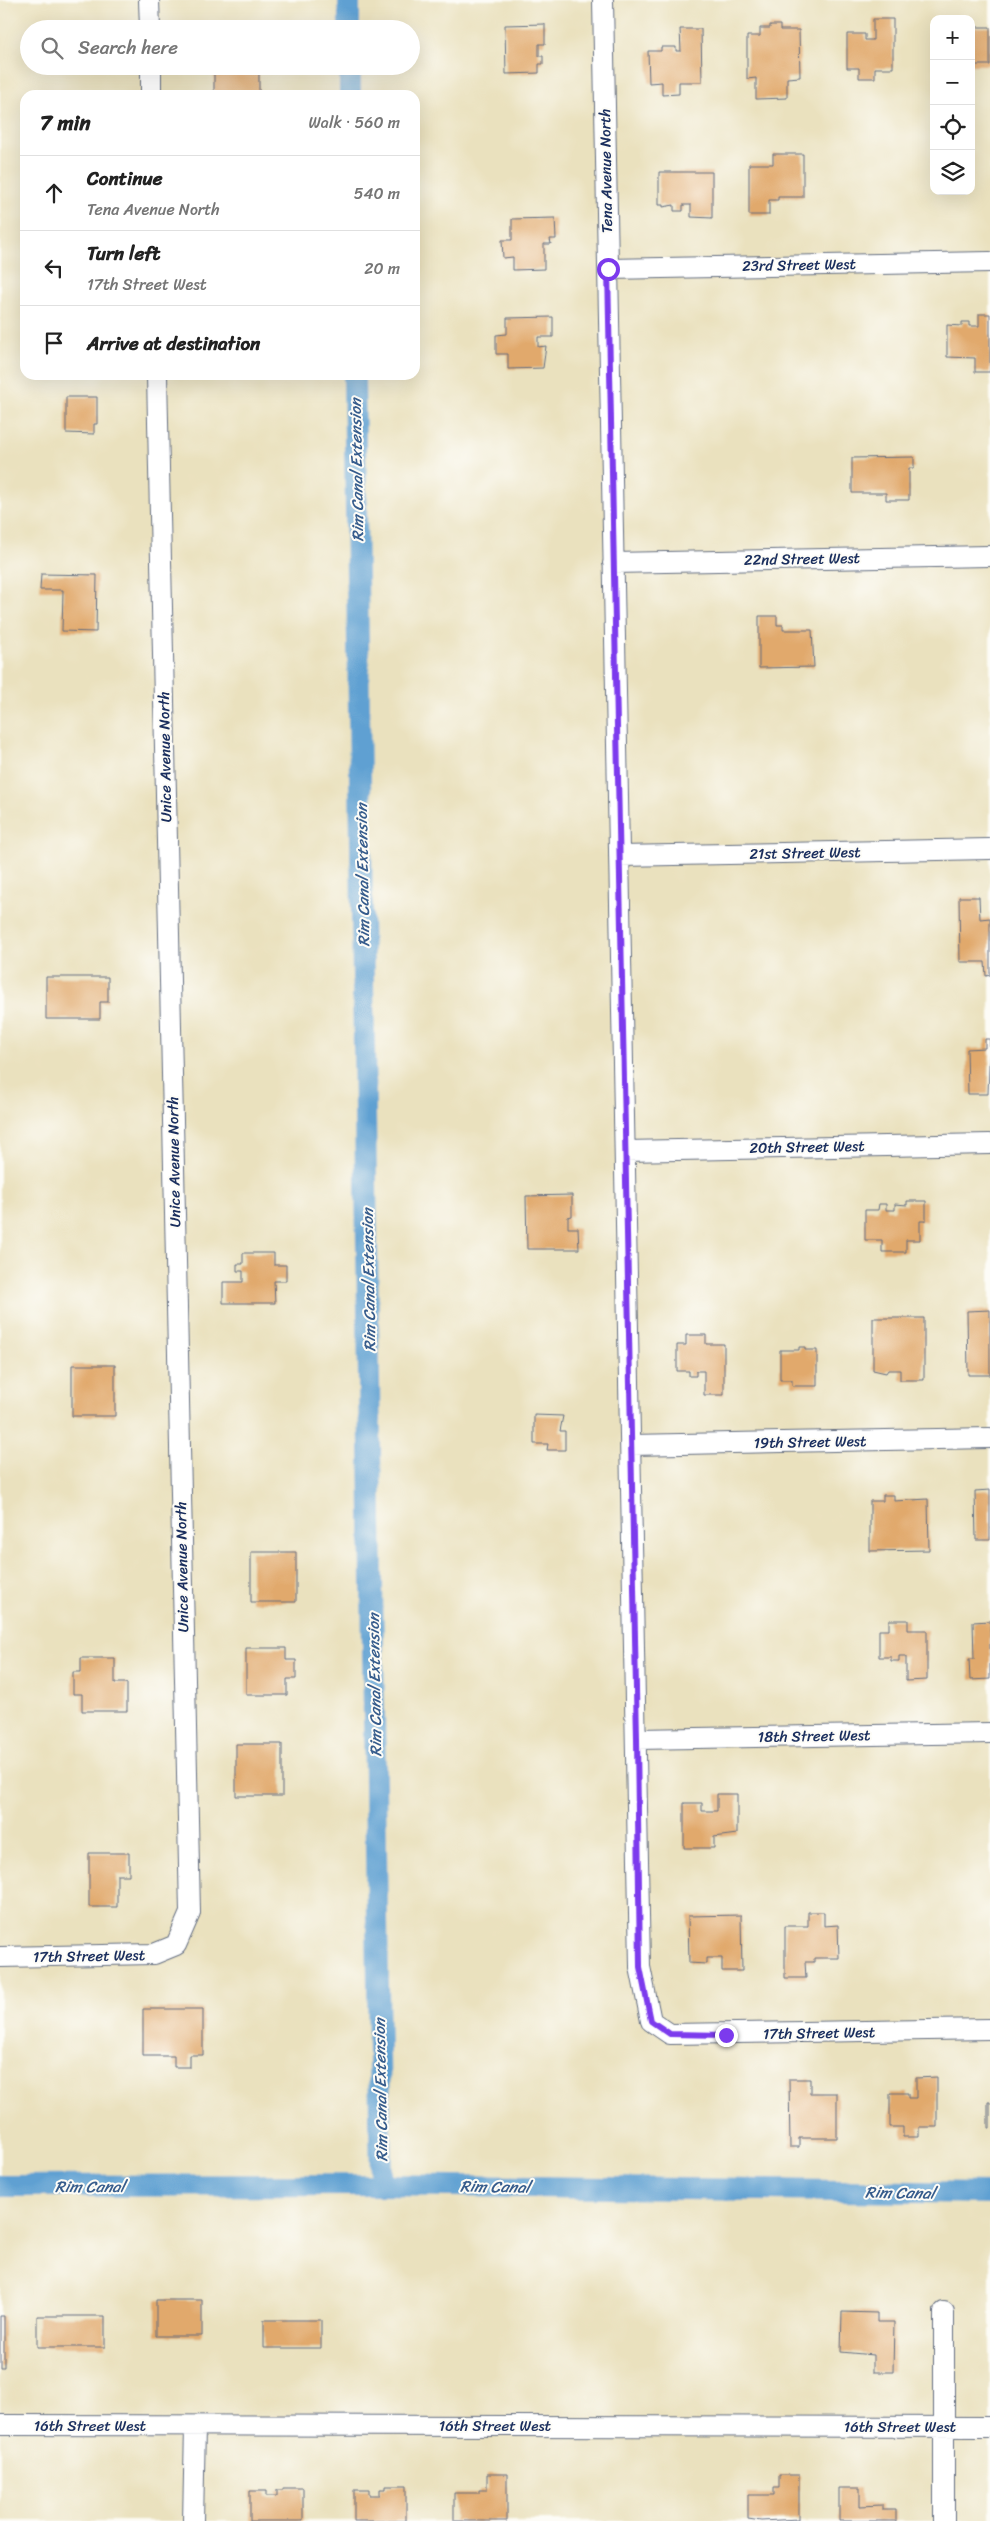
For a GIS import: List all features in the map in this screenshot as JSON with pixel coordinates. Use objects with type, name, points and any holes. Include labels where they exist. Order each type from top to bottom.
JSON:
[{"type":"street","points":[[150,0],[150,20]]},
{"type":"street","name":"Tena Avenue North","points":[[603,0],[640,1967],[651,2021]]},
{"type":"street","points":[[151,75],[152,90]]},
{"type":"street","name":"23rd Street West","points":[[608,269],[990,262]]},
{"type":"street","name":"Unice Avenue North","points":[[157,380],[190,1913],[176,1945]]},
{"type":"street","name":"22nd Street West","points":[[613,563],[990,556]]},
{"type":"street","name":"21st Street West","points":[[619,856],[990,849]]},
{"type":"street","name":"20th Street West","points":[[625,1151],[990,1144]]},
{"type":"street","name":"19th Street West","points":[[631,1445],[990,1438]]},
{"type":"street","name":"18th Street West","points":[[637,1739],[990,1732]]},
{"type":"street","name":"17th Street West","points":[[0,1957],[154,1954],[176,1945]]},
{"type":"street","name":"17th Street West","points":[[651,2021],[670,2034],[990,2029]]},
{"type":"street","points":[[944,2312],[944,2521]]},
{"type":"street","name":"16th Street West","points":[[0,2426],[990,2427]]},
{"type":"street","points":[[193,2521],[194,2427]]},
{"type":"building","points":[[873,19],[893,19],[893,68],[875,68],[875,78],[859,78],[859,68],[847,68],[847,34],[865,34],[865,40],[873,40]]},
{"type":"building","points":[[545,24],[545,44],[539,44],[539,56],[543,56],[543,64],[539,64],[539,73],[506,74],[505,25]]},
{"type":"building","points":[[770,25],[780,25],[780,30],[799,30],[800,77],[787,78],[787,98],[756,99],[756,78],[747,79],[747,36],[760,36],[760,28],[770,28]]},
{"type":"building","points":[[975,27],[990,27],[990,65],[975,65]]},
{"type":"building","points":[[680,29],[701,29],[702,82],[679,82],[679,94],[662,95],[662,82],[649,83],[648,51],[661,51],[661,47],[676,47],[676,51],[681,51]]},
{"type":"building","points":[[214,75],[259,75],[259,90],[214,90]]},
{"type":"building","points":[[773,154],[803,154],[803,197],[778,197],[778,200],[769,200],[769,215],[749,215],[749,164],[773,164]]},
{"type":"building","points":[[659,172],[712,172],[712,218],[691,217],[691,205],[683,205],[683,211],[674,211],[674,205],[663,207],[663,205],[659,205]]},
{"type":"building","points":[[555,218],[556,239],[550,239],[551,244],[544,244],[544,269],[513,270],[513,257],[503,258],[502,240],[512,240],[512,219]]},
{"type":"building","points":[[979,314],[990,314],[990,372],[975,372],[975,358],[947,357],[947,325],[962,326],[962,322],[969,322],[969,326],[979,326]]},
{"type":"building","points":[[553,317],[553,337],[538,337],[538,347],[546,346],[543,368],[508,369],[508,354],[496,354],[496,335],[507,334],[507,318]]},
{"type":"building","points":[[66,397],[97,397],[97,424],[94,424],[94,434],[66,433]]},
{"type":"building","points":[[914,457],[914,468],[909,468],[909,500],[886,500],[886,493],[852,493],[852,458]]},
{"type":"building","points":[[41,574],[97,575],[96,632],[62,631],[63,590],[40,590]]},
{"type":"building","points":[[759,616],[777,616],[777,625],[783,625],[783,630],[812,630],[814,667],[759,668]]},
{"type":"building","points":[[959,897],[979,897],[980,919],[990,918],[990,975],[986,976],[985,962],[960,962]]},
{"type":"building","points":[[46,977],[108,977],[108,1002],[100,1002],[100,1019],[46,1019]]},
{"type":"building","points":[[985,1039],[990,1039],[988,1094],[968,1094],[967,1049],[985,1048]]},
{"type":"building","points":[[572,1195],[572,1216],[568,1217],[568,1228],[578,1228],[579,1249],[527,1249],[526,1196]]},
{"type":"building","points":[[907,1201],[926,1201],[926,1221],[920,1221],[920,1240],[906,1240],[906,1252],[882,1252],[882,1240],[865,1240],[865,1210],[878,1210],[879,1204],[886,1204],[886,1210],[895,1210],[895,1204],[907,1205]]},
{"type":"building","points":[[243,1253],[274,1253],[274,1265],[286,1265],[286,1281],[274,1281],[275,1303],[223,1303],[223,1282],[243,1282],[243,1271],[237,1271],[237,1264],[243,1264]]},
{"type":"building","points":[[990,1310],[990,1375],[968,1375],[967,1311]]},
{"type":"building","points":[[873,1318],[924,1318],[924,1380],[900,1380],[900,1370],[888,1370],[886,1373],[873,1370]]},
{"type":"building","points":[[686,1335],[706,1335],[706,1344],[724,1344],[724,1395],[704,1395],[704,1371],[696,1371],[696,1376],[689,1376],[689,1371],[677,1371],[677,1345],[686,1345]]},
{"type":"building","points":[[799,1347],[805,1347],[805,1350],[817,1350],[817,1386],[792,1386],[792,1380],[780,1380],[780,1350],[799,1350]]},
{"type":"building","points":[[72,1365],[115,1365],[115,1416],[72,1416]]},
{"type":"building","points":[[534,1415],[563,1416],[560,1431],[565,1431],[565,1450],[547,1450],[548,1444],[534,1444]]},
{"type":"building","points":[[990,1490],[990,1540],[976,1540],[975,1491]]},
{"type":"building","points":[[883,1495],[894,1495],[894,1501],[928,1499],[929,1550],[870,1551],[870,1501],[883,1501]]},
{"type":"building","points":[[251,1552],[296,1552],[296,1602],[251,1602]]},
{"type":"building","points":[[889,1620],[908,1620],[908,1630],[927,1630],[927,1680],[906,1681],[906,1656],[899,1656],[899,1661],[891,1661],[891,1657],[879,1657],[879,1630],[889,1630]]},
{"type":"building","points":[[990,1621],[990,1679],[970,1680],[969,1659],[974,1659],[973,1622]]},
{"type":"building","points":[[246,1648],[286,1648],[286,1660],[296,1660],[296,1679],[287,1679],[287,1695],[246,1695]]},
{"type":"building","points":[[81,1658],[115,1658],[115,1683],[127,1683],[127,1711],[82,1711],[82,1694],[73,1694],[73,1672],[81,1672]]},
{"type":"building","points":[[236,1744],[282,1744],[282,1796],[236,1796]]},
{"type":"building","points":[[717,1794],[737,1794],[737,1834],[714,1837],[714,1848],[684,1848],[684,1803],[702,1803],[702,1811],[717,1811]]},
{"type":"building","points":[[89,1853],[129,1853],[129,1875],[117,1875],[117,1907],[89,1907]]},
{"type":"building","points":[[808,1912],[824,1912],[824,1926],[838,1925],[839,1958],[814,1958],[814,1962],[805,1962],[806,1978],[785,1978],[785,1926],[808,1926]]},
{"type":"building","points":[[741,1915],[742,1971],[722,1971],[722,1958],[706,1958],[706,1964],[689,1963],[688,1916]]},
{"type":"building","points":[[143,2009],[203,2009],[203,2055],[190,2055],[190,2067],[174,2067],[174,2056],[143,2056]]},
{"type":"building","points":[[937,2077],[937,2127],[919,2127],[919,2137],[903,2137],[903,2127],[890,2127],[890,2093],[908,2093],[908,2098],[916,2098],[916,2078]]},
{"type":"building","points":[[789,2079],[810,2079],[810,2093],[837,2093],[837,2138],[799,2138],[799,2147],[790,2147]]},
{"type":"building","points":[[988,2102],[990,2102],[990,2128],[988,2128]]},
{"type":"building","points":[[156,2300],[202,2300],[202,2336],[156,2336]]},
{"type":"building","points":[[842,2312],[877,2313],[877,2322],[894,2322],[893,2372],[873,2372],[873,2355],[841,2352]]},
{"type":"building","points":[[0,2316],[4,2316],[4,2367],[0,2367]]},
{"type":"building","points":[[37,2316],[105,2316],[105,2347],[37,2347]]},
{"type":"building","points":[[264,2320],[321,2320],[321,2348],[264,2348]]},
{"type":"building","points":[[487,2474],[507,2474],[507,2521],[454,2521],[454,2493],[479,2493],[479,2490],[487,2490]]},
{"type":"building","points":[[779,2475],[799,2475],[799,2519],[761,2521],[748,2519],[748,2495],[774,2495],[774,2488],[779,2488]]},
{"type":"building","points":[[386,2486],[406,2486],[406,2521],[354,2521],[354,2490],[369,2490],[369,2495],[380,2495],[380,2489],[386,2489]]},
{"type":"building","points":[[283,2488],[303,2488],[303,2521],[250,2521],[250,2491],[266,2491],[266,2496],[277,2496],[277,2490],[283,2490]]},
{"type":"building","points":[[839,2488],[860,2488],[860,2506],[882,2505],[882,2510],[896,2510],[896,2521],[839,2521]]},
{"type":"waterway","name":"Rim Canal Extension","points":[[349,0],[349,20]]},
{"type":"waterway","name":"Rim Canal Extension","points":[[350,75],[350,90]]},
{"type":"waterway","name":"Rim Canal Extension","points":[[354,380],[381,2185]]},
{"type":"waterway","name":"Rim Canal","points":[[0,2186],[381,2185],[990,2193]]},
{"type":"route","points":[[608,269],[640,1967],[651,2021],[670,2034],[726,2035]]}]
